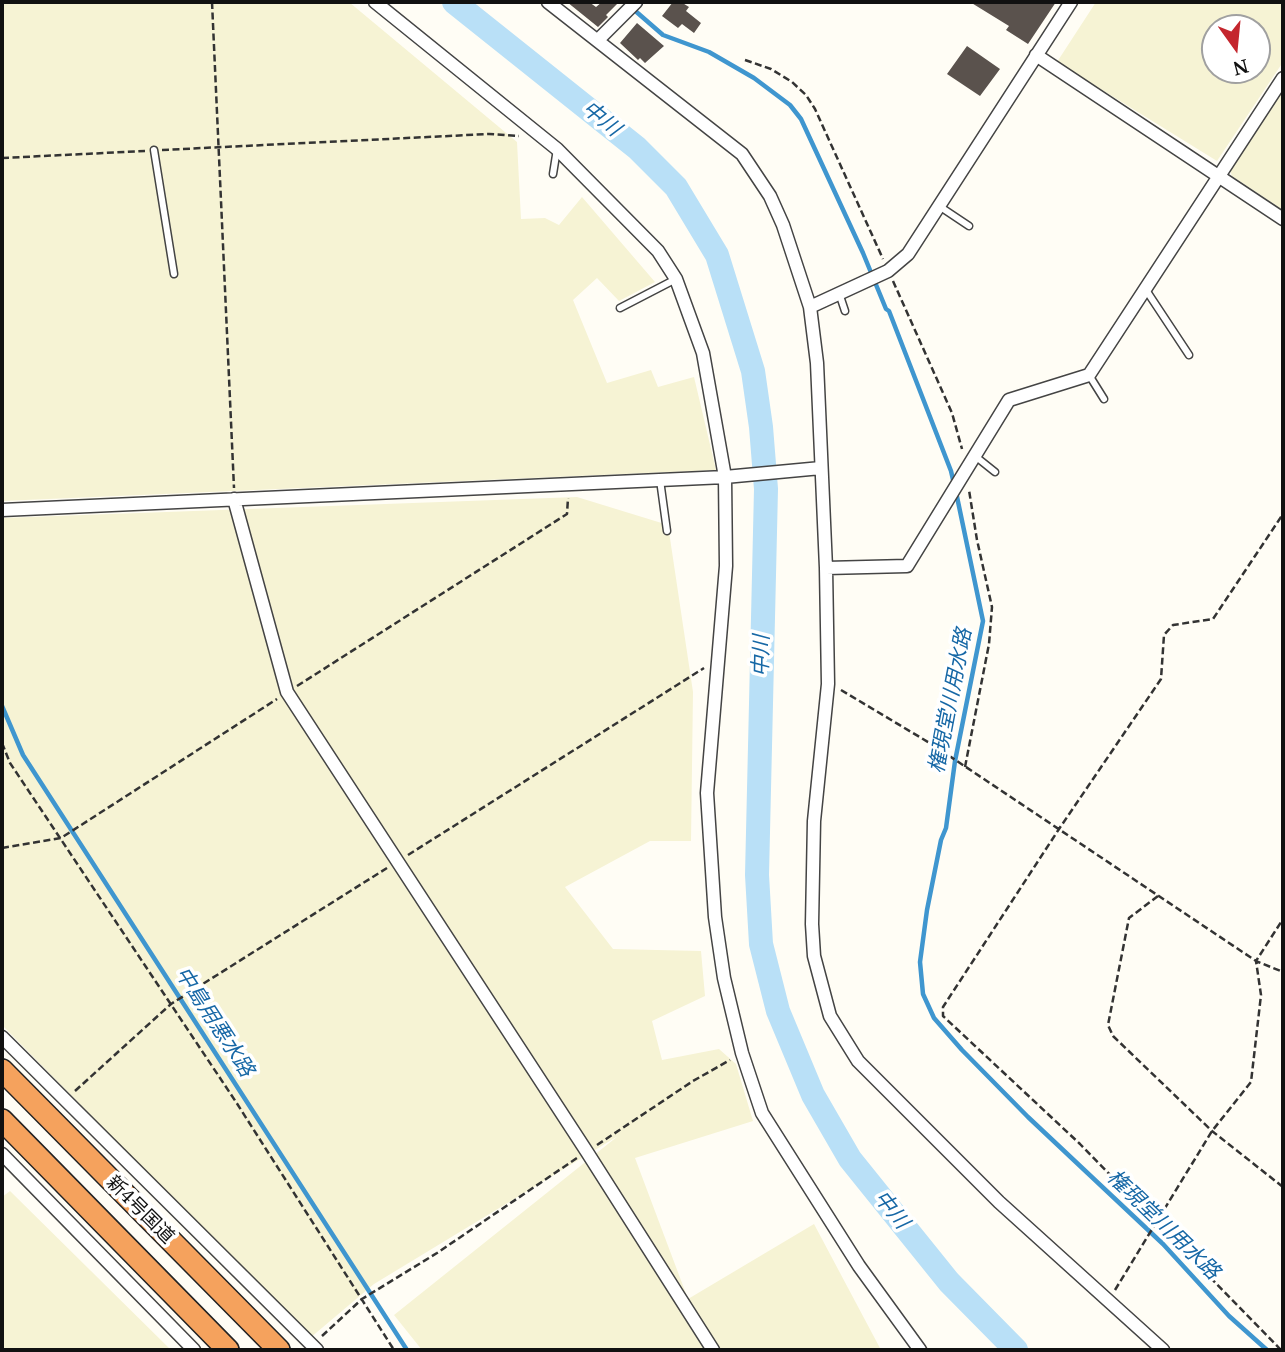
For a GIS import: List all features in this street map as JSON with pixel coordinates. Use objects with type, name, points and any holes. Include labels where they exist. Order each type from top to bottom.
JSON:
[{"type":"highway","name":"新4号国道","points":[[2,1070],[279,1350]]},
{"type":"highway","name":"新4号国道","points":[[2,1120],[228,1350]]},
{"type":"street","points":[[375,2],[557,149],[658,251],[676,279],[702,346],[731,476],[707,793],[715,917],[724,978],[742,1053],[762,1113],[859,1266],[920,1350]]},
{"type":"street","points":[[548,2],[742,154],[770,196],[783,225],[810,307],[817,363],[816,469],[826,568],[828,684],[814,821],[812,923],[814,956],[830,1016],[858,1061],[999,1202],[1163,1350]]},
{"type":"street","points":[[598,40],[636,2]]},
{"type":"street","points":[[810,307],[888,271],[908,254],[1071,2]]},
{"type":"street","points":[[1036,55],[1283,219]]},
{"type":"street","points":[[826,568],[907,566],[1009,400],[1088,375],[1283,78]]},
{"type":"street","points":[[2,510],[660,480],[816,469]]},
{"type":"street","points":[[234,499],[287,692],[713,1350]]},
{"type":"street","points":[[2,1037],[315,1348]]},
{"type":"street","points":[[3,1158],[194,1350]]},
{"type":"lane","points":[[554,174],[557,149]]},
{"type":"lane","points":[[154,150],[174,274]]},
{"type":"lane","points":[[939,205],[969,226]]},
{"type":"lane","points":[[620,308],[676,279]]},
{"type":"lane","points":[[1145,289],[1189,355]]},
{"type":"lane","points":[[839,293],[845,311]]},
{"type":"lane","points":[[1088,375],[1104,399]]},
{"type":"lane","points":[[975,456],[995,472]]},
{"type":"lane","points":[[660,480],[667,531]]},
{"type":"path","points":[[212,2],[234,499]]},
{"type":"path","points":[[745,60],[771,69],[792,82],[806,95],[815,109],[952,413],[966,470],[977,540],[992,607],[989,644],[965,767]]},
{"type":"path","points":[[2,158],[489,134],[542,137]]},
{"type":"path","points":[[2,848],[61,838],[567,514],[569,484]]},
{"type":"path","points":[[1281,1350],[1080,1144],[943,1016],[943,1007],[1161,679],[1164,635],[1173,625],[1213,620],[1283,514]]},
{"type":"path","points":[[65,1100],[171,1004],[718,659]]},
{"type":"path","points":[[828,684],[846,692],[965,767],[1256,961],[1283,972]]},
{"type":"path","points":[[2,743],[10,763],[171,1004],[394,1350]]},
{"type":"path","points":[[1158,896],[1129,918],[1108,1025],[1113,1036],[1212,1131],[1283,1187]]},
{"type":"path","points":[[1109,1300],[1212,1131],[1251,1082],[1261,995],[1256,961],[1283,919]]},
{"type":"path","points":[[315,1348],[362,1299],[437,1253],[693,1081],[742,1053]]},
{"type":"shaded area","points":[[2,2],[349,2],[517,142],[521,219],[545,218],[559,225],[582,197],[655,282],[619,301],[597,278],[573,300],[607,383],[651,370],[658,387],[694,377],[716,470],[2,501]]},
{"type":"shaded area","points":[[1096,2],[1283,2],[1283,62],[1271,80],[1271,14],[1201,14],[1201,84],[1268,84],[1217,161],[1057,62]]},
{"type":"shaded area","points":[[1283,90],[1283,210],[1232,176],[1230,170]]},
{"type":"shaded area","points":[[577,497],[668,525],[693,692],[691,841],[650,841],[565,887],[613,949],[701,951],[705,996],[652,1021],[662,1060],[719,1049],[736,1064],[753,1121],[635,1158],[688,1299],[814,1224],[881,1350],[422,1350],[394,1315],[618,1136],[374,1284],[310,1338],[2,1025],[2,518]]},
{"type":"shaded area","points":[[10,1191],[171,1350],[2,1350],[2,1197]]},
{"type":"building","points":[[567,2],[589,2],[596,7],[602,2],[619,2],[598,27]]},
{"type":"building","points":[[673,2],[681,2],[689,7],[686,11],[701,23],[694,33],[682,24],[678,28],[662,16]]},
{"type":"building","points":[[970,2],[1056,2],[1028,44],[1006,30],[1009,26]]},
{"type":"building","points":[[637,23],[664,46],[645,63],[620,43]]},
{"type":"building","points":[[967,46],[1000,69],[980,96],[947,74]]},
{"type":"waterway","name":"中川","points":[[454,2],[637,148],[676,187],[717,255],[753,371],[761,427],[766,489],[757,875],[761,944],[778,1011],[813,1095],[850,1159],[949,1282],[1016,1350]]},
{"type":"waterway","name":"権現堂川用水路","points":[[625,2],[663,35],[709,52],[754,78],[790,105],[801,119],[889,311],[954,484]]},
{"type":"waterway","name":"権現堂川用水路","points":[[956,492],[983,621],[955,761],[946,828],[941,840],[927,910],[920,962],[923,994],[934,1018],[962,1050],[1028,1117],[1163,1244],[1229,1316],[1267,1350]]},
{"type":"waterway","name":"中島用悪水路","points":[[2,706],[23,755],[407,1350]]}]
